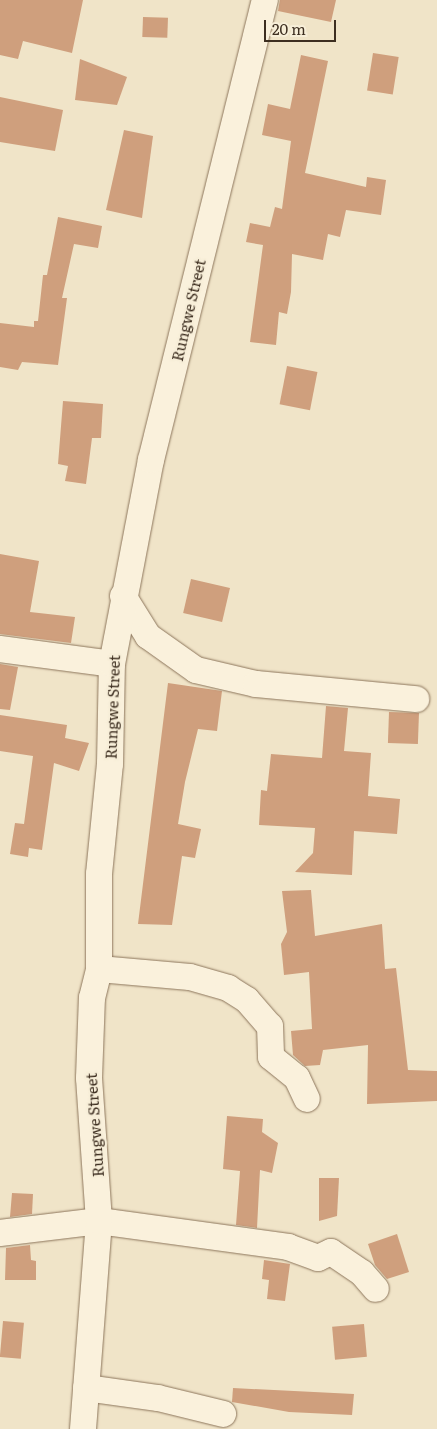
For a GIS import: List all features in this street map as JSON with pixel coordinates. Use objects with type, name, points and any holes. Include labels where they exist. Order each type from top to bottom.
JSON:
[{"type":"street","name":"Rungwe Street","points":[[83,1429],[99,1221],[89,1078],[92,998],[99,970],[99,874],[110,764],[112,664],[123,596],[151,460],[265,0]]},
{"type":"street","points":[[123,596],[148,636],[196,670],[256,684],[416,699]]},
{"type":"street","points":[[0,649],[112,664]]},
{"type":"street","points":[[99,970],[190,977],[228,988],[247,1000],[270,1026],[271,1057],[297,1078],[307,1099]]},
{"type":"street","points":[[0,1233],[99,1221],[288,1247],[318,1258],[331,1252],[362,1272],[376,1289]]},
{"type":"street","points":[[86,1388],[158,1398],[223,1414]]},
{"type":"building","points":[[0,0],[83,0],[72,53],[23,41],[18,59],[0,55]]},
{"type":"building","points":[[280,0],[336,0],[331,22],[278,11]]},
{"type":"building","points":[[143,17],[168,18],[167,38],[142,37]]},
{"type":"building","points":[[373,53],[399,57],[393,95],[367,91]]},
{"type":"building","points":[[301,55],[328,61],[305,173],[366,187],[367,177],[386,180],[381,215],[346,210],[340,237],[328,234],[323,260],[292,254],[291,292],[287,314],[279,312],[276,345],[250,342],[263,245],[246,242],[250,223],[270,227],[275,207],[282,209],[291,141],[262,135],[268,104],[290,109]]},
{"type":"building","points":[[80,59],[127,77],[117,105],[75,100]]},
{"type":"building","points":[[0,97],[63,110],[55,151],[0,142]]},
{"type":"building","points":[[124,130],[153,136],[142,218],[106,210]]},
{"type":"building","points":[[58,217],[102,226],[98,248],[74,244],[62,298],[67,298],[58,365],[22,362],[18,370],[0,367],[0,323],[34,327],[34,321],[38,321],[43,275],[47,275]]},
{"type":"building","points":[[287,366],[317,372],[310,410],[280,404]]},
{"type":"building","points":[[63,401],[103,404],[101,438],[92,438],[86,484],[65,481],[68,466],[58,464]]},
{"type":"building","points":[[0,554],[39,561],[30,612],[75,617],[71,643],[0,634]]},
{"type":"building","points":[[191,579],[230,588],[222,622],[183,613]]},
{"type":"building","points":[[0,664],[18,667],[10,710],[0,709]]},
{"type":"building","points":[[168,683],[222,691],[217,731],[198,729],[185,782],[178,824],[201,829],[195,858],[182,856],[172,925],[138,924]]},
{"type":"building","points":[[326,706],[348,708],[344,751],[371,753],[368,796],[400,799],[397,834],[354,831],[352,875],[295,872],[313,853],[315,828],[259,825],[261,790],[267,791],[271,754],[322,758]]},
{"type":"building","points":[[389,712],[419,713],[418,744],[388,743]]},
{"type":"building","points":[[0,715],[67,725],[65,738],[89,743],[79,771],[54,763],[42,850],[29,848],[28,857],[10,854],[15,823],[24,824],[33,756],[0,751]]},
{"type":"building","points":[[311,890],[315,936],[382,924],[385,969],[396,968],[408,1070],[437,1071],[437,1101],[367,1104],[368,1045],[323,1050],[320,1065],[305,1066],[293,1055],[291,1031],[312,1029],[309,972],[284,975],[281,944],[287,932],[282,891]]},
{"type":"building","points":[[227,1116],[263,1119],[262,1132],[278,1143],[272,1173],[260,1170],[257,1228],[236,1225],[240,1171],[223,1169]]},
{"type":"building","points":[[319,1178],[339,1178],[337,1216],[319,1221]]},
{"type":"building","points":[[12,1193],[33,1194],[32,1214],[10,1217]]},
{"type":"building","points":[[397,1234],[409,1272],[387,1279],[375,1265],[368,1244]]},
{"type":"building","points":[[30,1245],[31,1260],[36,1261],[36,1280],[5,1280],[6,1248]]},
{"type":"building","points":[[264,1260],[290,1264],[285,1301],[267,1299],[269,1280],[262,1279]]},
{"type":"building","points":[[3,1321],[24,1323],[21,1359],[0,1357]]},
{"type":"building","points":[[364,1324],[367,1357],[335,1360],[332,1327]]},
{"type":"building","points":[[233,1388],[354,1394],[352,1415],[289,1412],[232,1402]]}]
